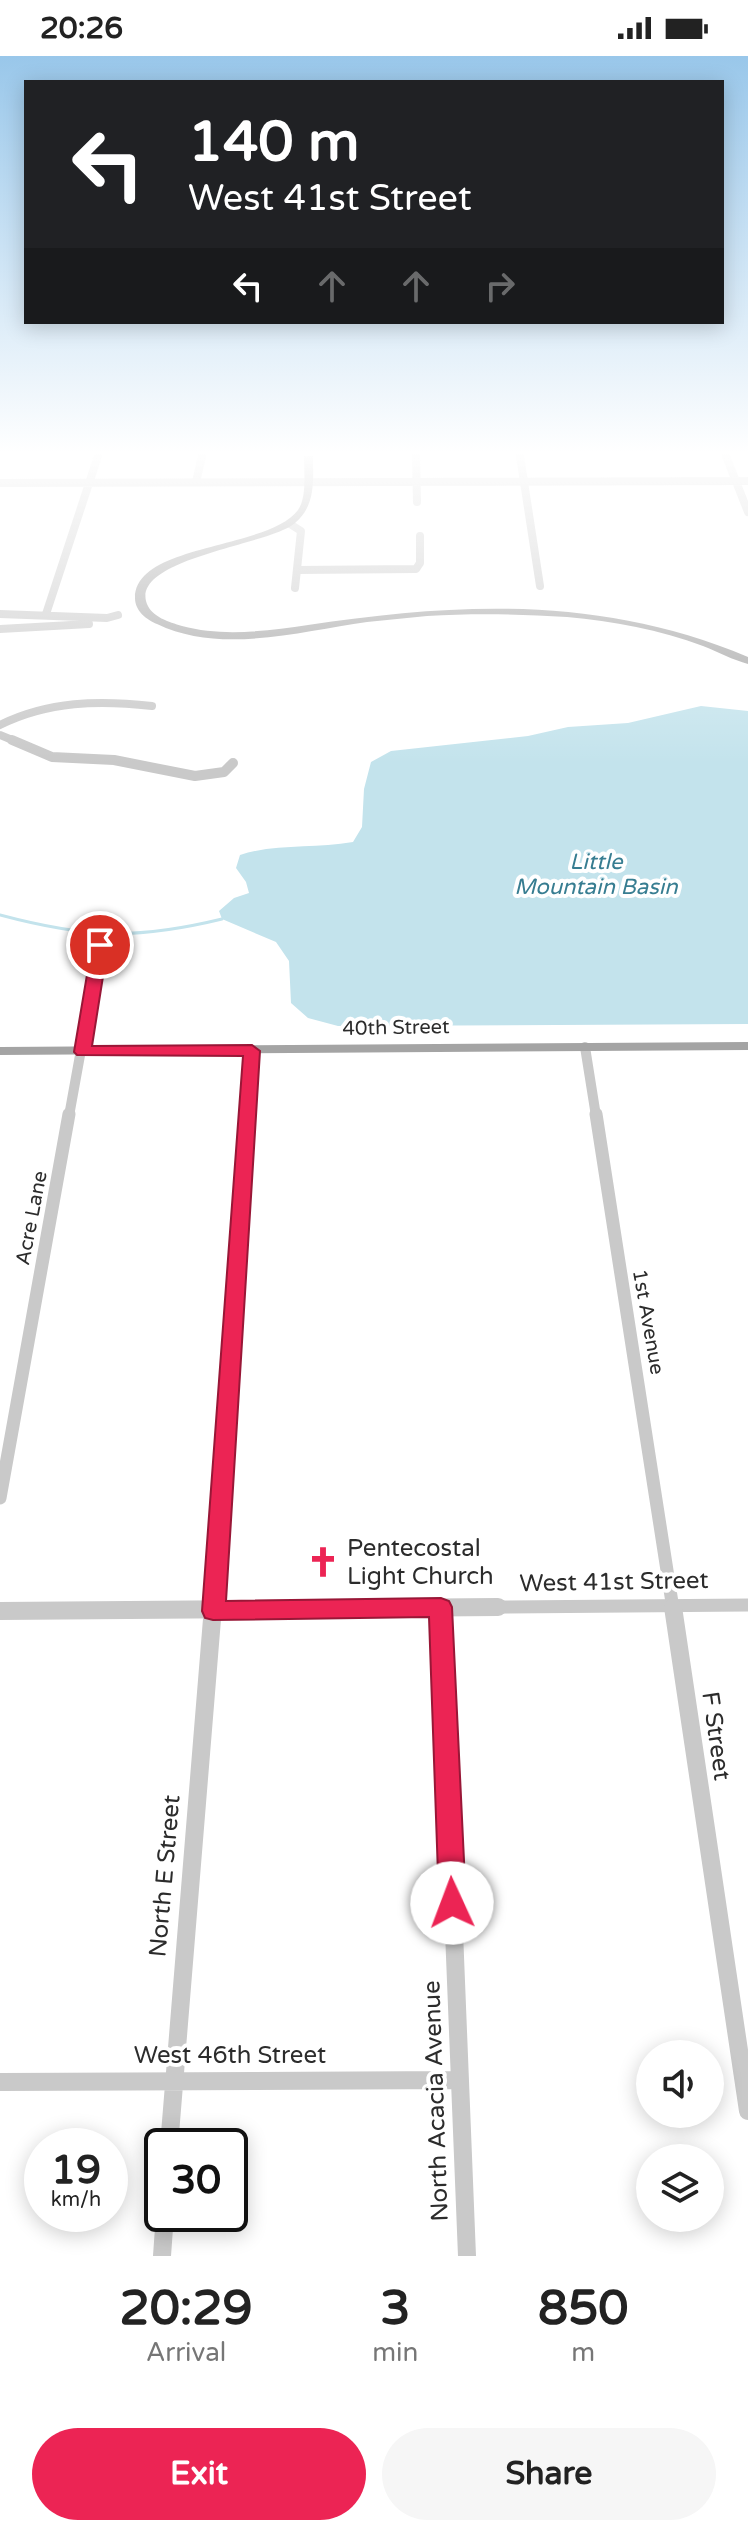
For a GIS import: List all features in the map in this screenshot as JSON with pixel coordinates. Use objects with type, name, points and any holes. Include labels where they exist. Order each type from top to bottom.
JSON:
[{"type":"main road","points":[[187,559],[169,564],[143,586],[140,598],[142,607],[177,628],[224,635],[266,633],[429,613],[554,614],[657,629],[701,641],[748,661]]},
{"type":"main road","name":"40th Street","points":[[0,1051],[748,1046]]},
{"type":"street","points":[[46,614],[65,559]]},
{"type":"street","points":[[295,588],[298,559]]},
{"type":"street","points":[[297,570],[416,569],[420,559]]},
{"type":"street","points":[[536,559],[540,586]]},
{"type":"street","points":[[0,614],[107,618]]},
{"type":"street","points":[[0,629],[85,624],[118,615]]},
{"type":"street","points":[[0,725],[39,709],[74,704],[152,706]]},
{"type":"street","points":[[0,735],[53,757],[118,760],[171,774],[216,774],[228,770],[233,763]]},
{"type":"street","name":"Acre Lane","points":[[0,1498],[100,945]]},
{"type":"street","name":"1st Avenue","points":[[585,1047],[673,1605]]},
{"type":"street","name":"North E Street","points":[[170,2128],[213,1611],[252,1051]]},
{"type":"street","name":"F Street","points":[[673,1605],[742,2039],[748,2111]]},
{"type":"street","name":"West 41st Street","points":[[0,1611],[748,1605]]},
{"type":"street","name":"North Acacia Avenue","points":[[441,1607],[467,2256]]},
{"type":"street","name":"West 46th Street","points":[[0,2082],[459,2080]]},
{"type":"street","points":[[162,2256],[164,2232]]},
{"type":"water","name":"Little Mountain Basin","points":[[701,706],[748,711],[748,1024],[338,1026],[308,1018],[291,1003],[289,961],[276,942],[222,919],[219,911],[234,898],[249,893],[246,882],[236,868],[240,855],[268,849],[353,842],[362,827],[364,789],[371,762],[391,751],[528,736],[568,727],[628,723]]},
{"type":"waterway","points":[[0,915],[59,928],[111,934],[163,930],[222,919]]},
{"type":"place","name":"Pentecostal Light Church","points":[[323,1562]]},
{"type":"route","points":[[100,945],[83,1052],[252,1051],[213,1611],[441,1607],[452,1903]]}]
